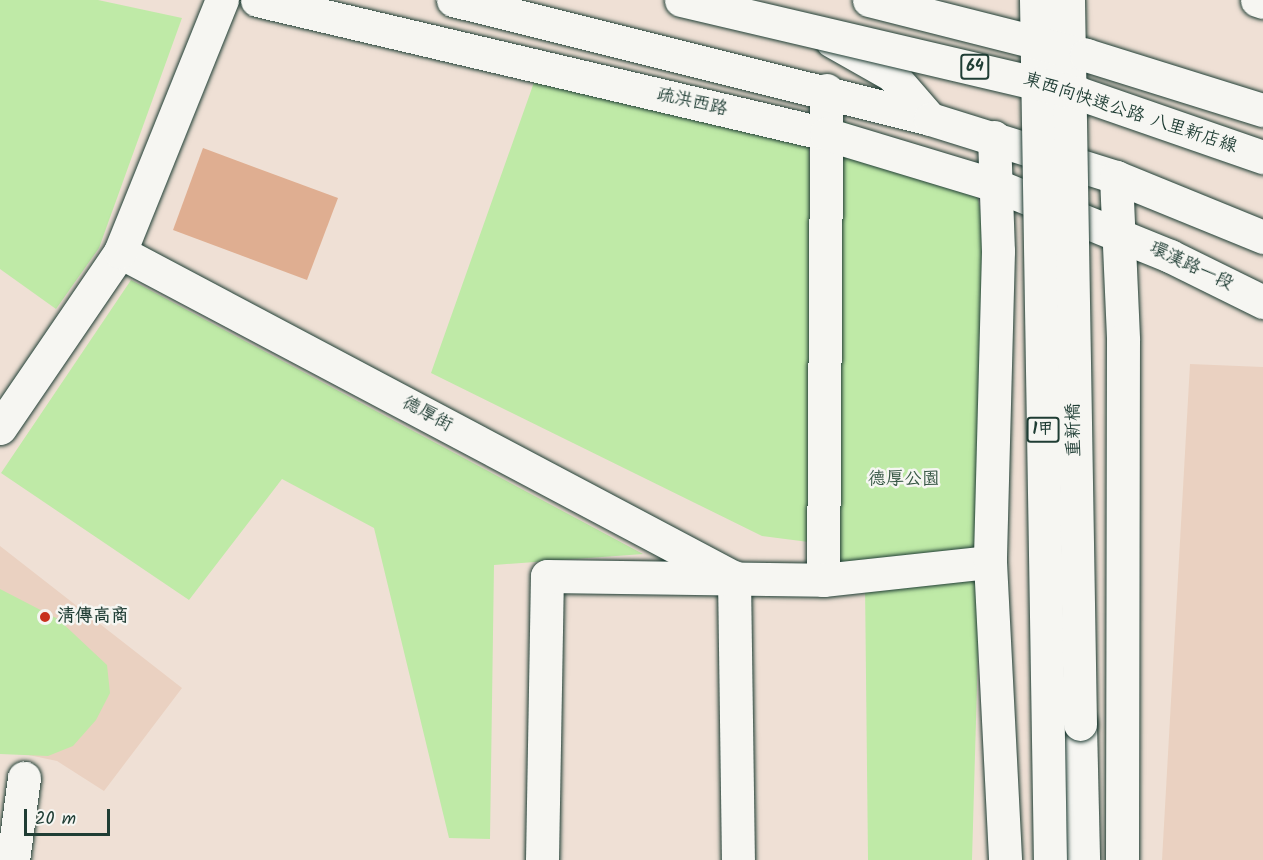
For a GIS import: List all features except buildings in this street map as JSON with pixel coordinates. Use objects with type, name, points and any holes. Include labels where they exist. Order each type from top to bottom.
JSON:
[{"type":"main road","points":[[0,428],[120,252],[222,0]]},
{"type":"main road","name":"疏洪西路","points":[[257,0],[826,134],[995,185],[1119,234]]},
{"type":"main road","points":[[453,0],[826,90],[994,137],[1116,177],[1263,237]]},
{"type":"main road","points":[[673,0],[838,43],[892,75],[930,119]]},
{"type":"main road","name":"東西向快速公路 八里新店線","points":[[681,0],[1078,93],[1263,157]]},
{"type":"main road","name":"64","points":[[869,0],[1086,55],[1263,110]]},
{"type":"main road","name":"重新橋","points":[[1036,0],[1050,860]]},
{"type":"main road","name":"重新橋","points":[[1068,0],[1083,860]]},
{"type":"main road","points":[[1257,0],[1263,2]]},
{"type":"main road","points":[[823,579],[826,90]]},
{"type":"main road","points":[[994,137],[990,562],[1005,860]]},
{"type":"main road","points":[[1116,177],[1119,234],[1122,860]]},
{"type":"main road","name":"環漢路一段","points":[[1119,234],[1263,302]]},
{"type":"main road","name":"德厚街","points":[[120,252],[734,577]]},
{"type":"main road","points":[[542,860],[548,576],[823,579],[990,562]]},
{"type":"main road","points":[[734,577],[738,860]]},
{"type":"main road","points":[[13,860],[24,778]]},
{"type":"shaded area","points":[[1190,364],[1263,367],[1263,860],[1162,860]]},
{"type":"shaded area","name":"清傳高商","points":[[0,546],[182,688],[104,791],[57,761],[0,749]]},
{"type":"green space","points":[[0,0],[98,0],[182,18],[99,248],[56,309],[0,269]]},
{"type":"green space","name":"德厚公園","points":[[538,71],[808,138],[823,329],[825,114],[972,172],[982,218],[987,557],[824,565],[824,544],[762,536],[431,373]]},
{"type":"green space","points":[[131,280],[643,554],[494,565],[490,839],[449,838],[374,528],[282,479],[189,600],[1,473]]},
{"type":"green space","points":[[980,580],[972,860],[868,860],[865,584]]},
{"type":"green space","points":[[0,589],[58,619],[107,665],[110,693],[96,720],[73,746],[48,756],[0,754]]},
{"type":"place","name":"清傳高商","points":[[45,617]]}]
